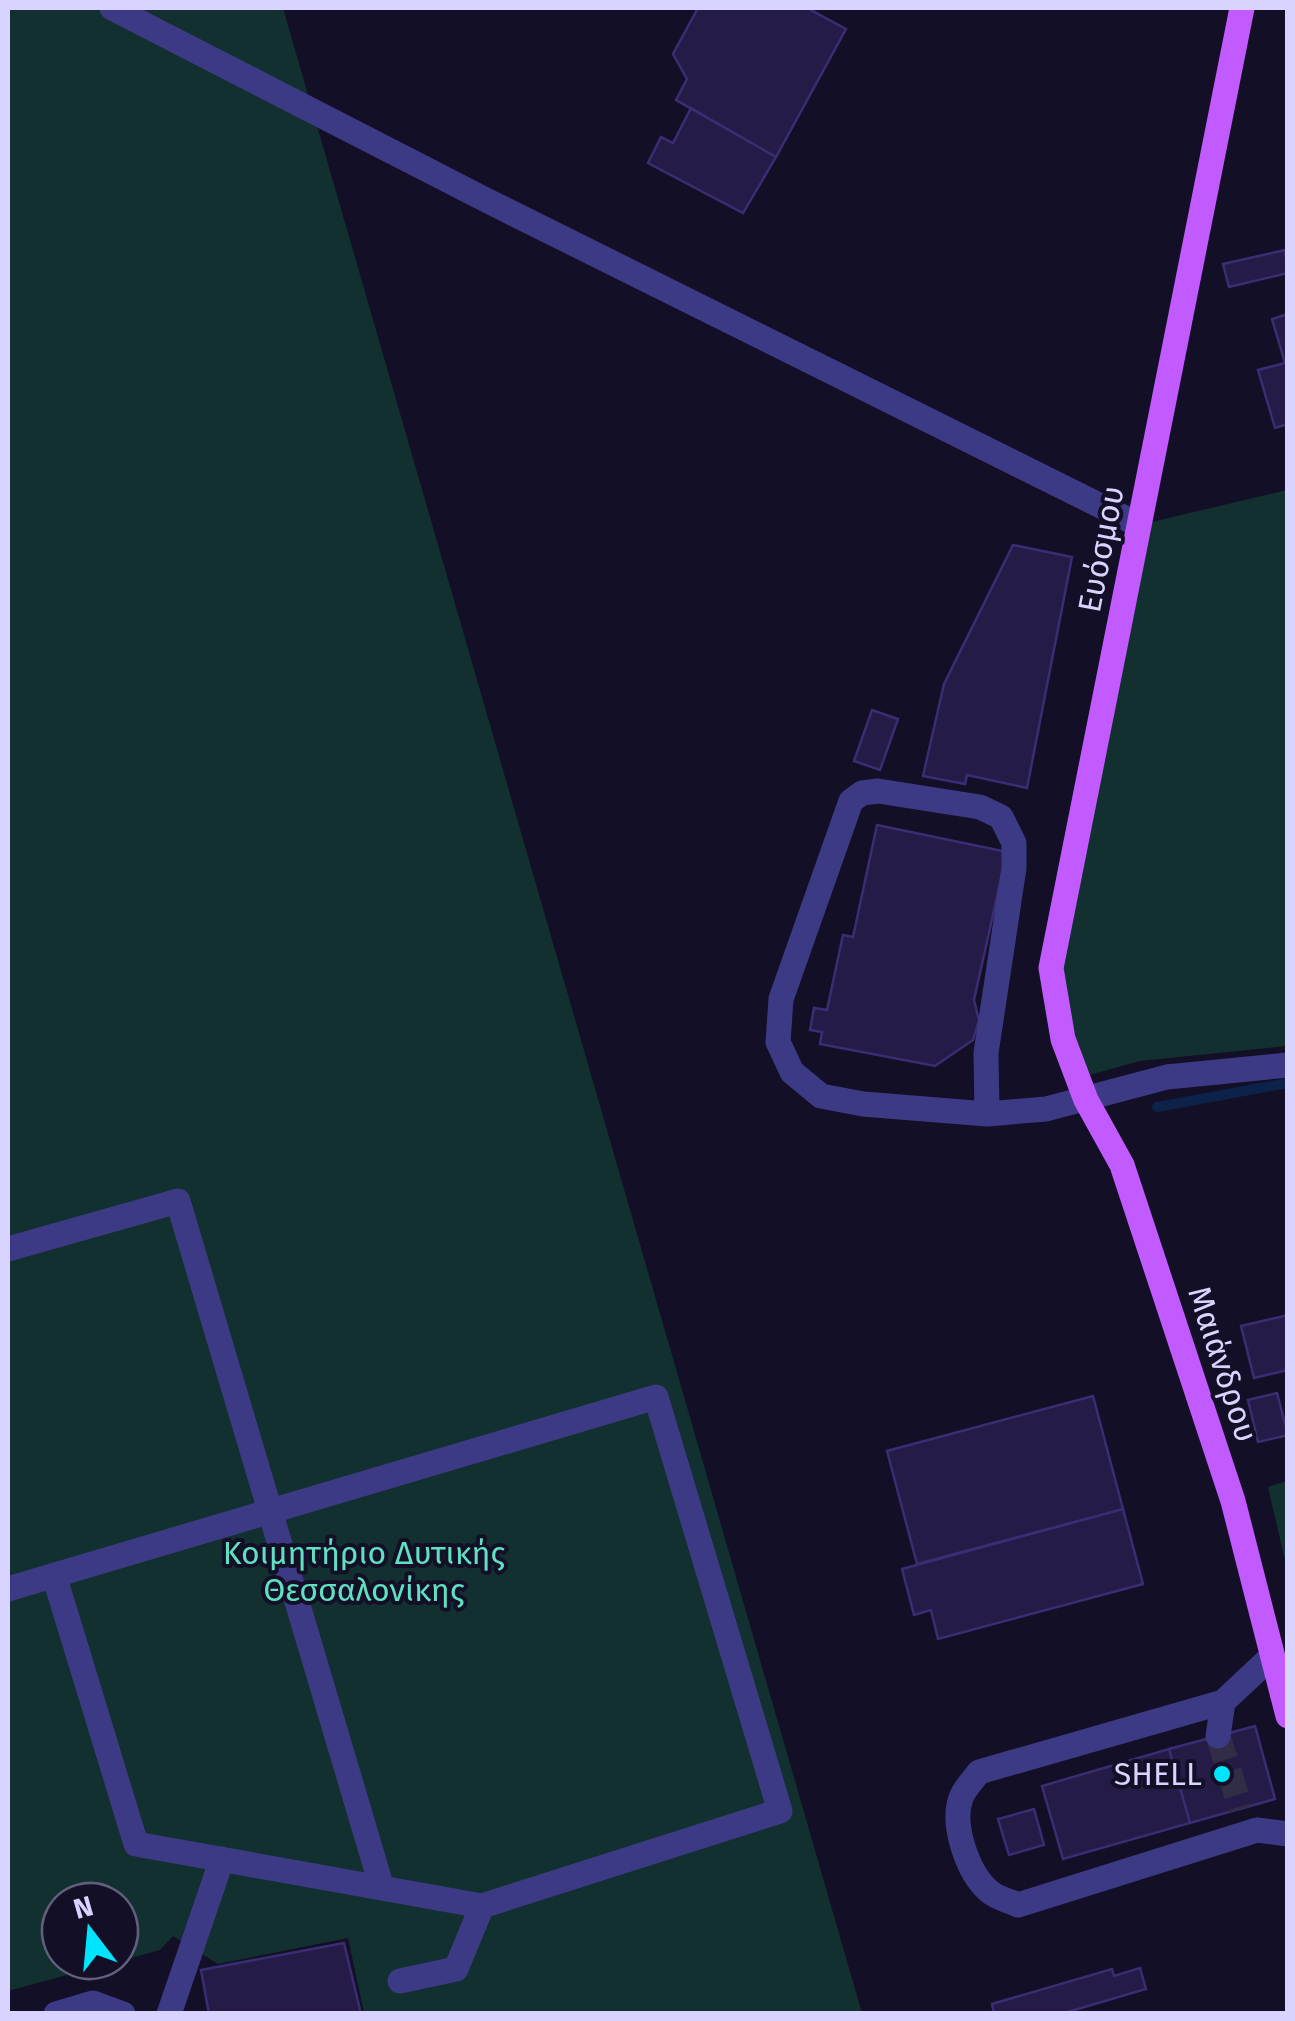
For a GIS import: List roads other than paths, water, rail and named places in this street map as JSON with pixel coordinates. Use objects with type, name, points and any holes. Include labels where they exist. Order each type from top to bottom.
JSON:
[{"type":"main road","name":"Ευόσμου","points":[[1086,1100],[1064,1039],[1051,968],[1242,8]]},
{"type":"main road","name":"Μαιάνδρου","points":[[1086,1100],[1122,1165],[1182,1340],[1233,1500],[1288,1716]]},
{"type":"street","points":[[112,8],[486,200],[1139,525]]},
{"type":"street","points":[[987,1114],[986,1053],[1014,868],[1014,843],[1001,816],[980,807],[878,791],[862,794],[851,801],[781,999],[778,1042],[792,1072],[821,1096],[862,1104],[987,1114],[1046,1109],[1168,1077],[1288,1065]]},
{"type":"street","points":[[8,1250],[178,1201],[382,1888]]},
{"type":"street","points":[[8,1589],[54,1575],[270,1512],[656,1397],[780,1811],[482,1906],[136,1844],[54,1575]]},
{"type":"street","points":[[1272,1656],[1223,1702],[979,1772],[960,1799],[963,1846],[990,1894],[1018,1905],[1257,1830],[1288,1834]]},
{"type":"street","points":[[1218,1736],[1223,1702]]},
{"type":"street","points":[[1240,1809],[1257,1830]]},
{"type":"street","points":[[169,2014],[222,1859]]},
{"type":"street","points":[[400,1981],[456,1969],[482,1906]]},
{"type":"street","points":[[56,2014],[93,2003],[123,2014]]},
{"type":"waterway","points":[[1157,1107],[1288,1083]]},
{"type":"tunnel","points":[[1218,1736],[1241,1809]]},
{"type":"place","name":"SHELL","points":[[1222,1774]]},
{"type":"park label","name":"Κοιμητήριο Δυτικής Θεσσαλονίκης","points":[[364,1572]]}]
